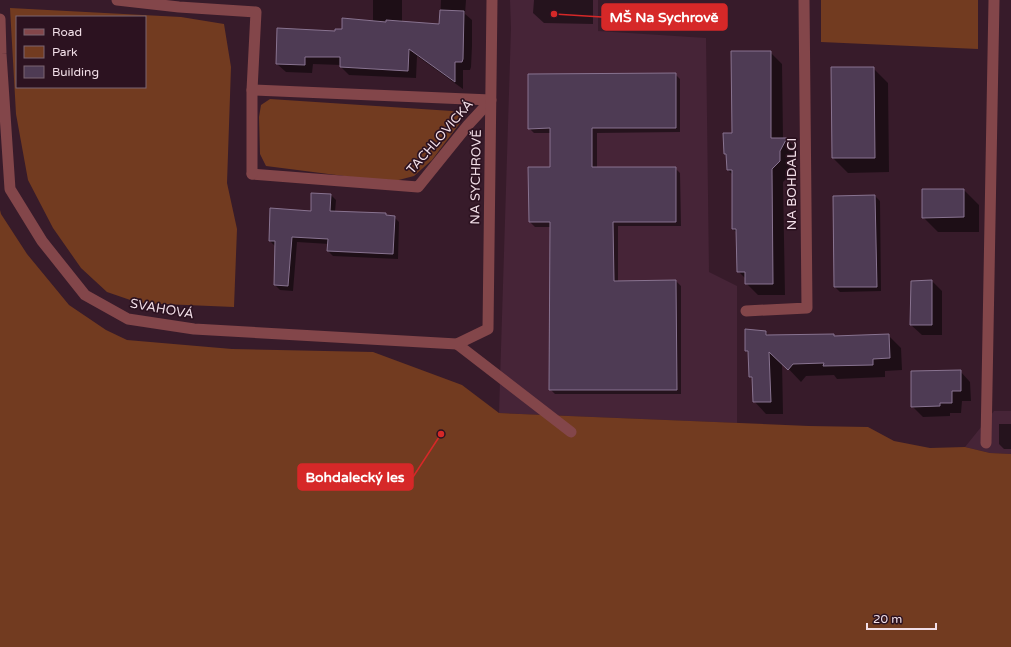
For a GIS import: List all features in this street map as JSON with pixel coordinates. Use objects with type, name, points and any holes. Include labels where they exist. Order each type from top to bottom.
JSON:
[{"type":"street","points":[[118,0],[179,7],[256,12]]},
{"type":"street","name":"TACHLOVICKÁ","points":[[256,0],[252,90],[252,174],[418,186],[468,125],[491,100]]},
{"type":"street","name":"NA SYCHROVĚ","points":[[488,329],[492,0]]},
{"type":"street","name":"NA BOHDALCI","points":[[746,311],[807,308],[804,0]]},
{"type":"street","points":[[986,443],[994,0]]},
{"type":"street","name":"SVAHOVÁ","points":[[0,19],[10,189],[42,241],[85,295],[128,319],[194,329],[457,344],[488,329]]},
{"type":"street","name":"TACHLOVICKÁ","points":[[252,90],[491,100]]},
{"type":"street","points":[[457,344],[571,432]]},
{"type":"shaded area","points":[[510,0],[598,0],[598,31],[706,38],[709,272],[737,286],[737,423],[499,413],[511,28]]},
{"type":"shaded area","points":[[994,411],[1011,411],[1011,454],[990,453],[965,447]]},
{"type":"green space","points":[[821,0],[978,0],[978,49],[821,42]]},
{"type":"green space","points":[[10,8],[181,17],[224,24],[231,67],[227,183],[237,229],[234,307],[139,303],[107,292],[81,268],[53,228],[28,180],[16,114]]},
{"type":"green space","points":[[270,99],[452,111],[461,115],[460,123],[432,160],[414,176],[391,182],[266,166],[260,154],[259,117],[261,105]]},
{"type":"green space","points":[[0,210],[1,214],[27,254],[69,305],[106,330],[127,340],[232,349],[373,352],[462,385],[499,413],[809,426],[868,427],[894,441],[930,448],[965,447],[990,453],[1011,454],[1011,647],[0,647]]},
{"type":"building","points":[[440,10],[464,11],[463,59],[462,62],[455,62],[455,82],[409,49],[408,71],[340,67],[340,57],[305,57],[305,65],[276,64],[277,28],[335,31],[335,29],[342,29],[342,18],[386,22],[386,20],[439,24]]},
{"type":"building","points":[[731,51],[771,51],[771,138],[787,138],[780,151],[780,161],[772,169],[773,284],[745,284],[745,272],[737,272],[736,229],[732,229],[732,170],[727,170],[726,154],[724,154],[723,133],[732,133]]},
{"type":"building","points":[[831,67],[874,67],[875,158],[832,158]]},
{"type":"building","points":[[676,73],[676,128],[592,128],[592,167],[676,167],[676,222],[613,222],[614,281],[676,280],[677,390],[549,390],[550,222],[529,222],[528,167],[550,167],[550,128],[528,129],[528,74]]},
{"type":"building","points":[[922,189],[964,189],[964,217],[922,218]]},
{"type":"building","points":[[311,193],[331,194],[330,211],[386,213],[386,215],[395,216],[393,254],[327,251],[328,239],[292,237],[288,286],[274,285],[275,241],[269,241],[270,208],[311,211]]},
{"type":"building","points":[[875,195],[877,287],[834,287],[833,196]]},
{"type":"building","points":[[932,280],[932,325],[910,325],[911,281]]},
{"type":"building","points":[[745,329],[766,331],[766,335],[834,334],[834,336],[889,334],[890,358],[873,359],[873,365],[823,366],[824,363],[793,364],[788,370],[769,352],[771,402],[753,402],[752,377],[749,377],[748,351],[745,351]]},
{"type":"building","points":[[961,370],[961,391],[952,391],[952,403],[940,403],[940,406],[911,407],[911,371]]},
{"type":"place","name":"MŠ Na Sychrově","points":[[554,14]]},
{"type":"place","name":"Bohdalecký les","points":[[441,434]]}]
